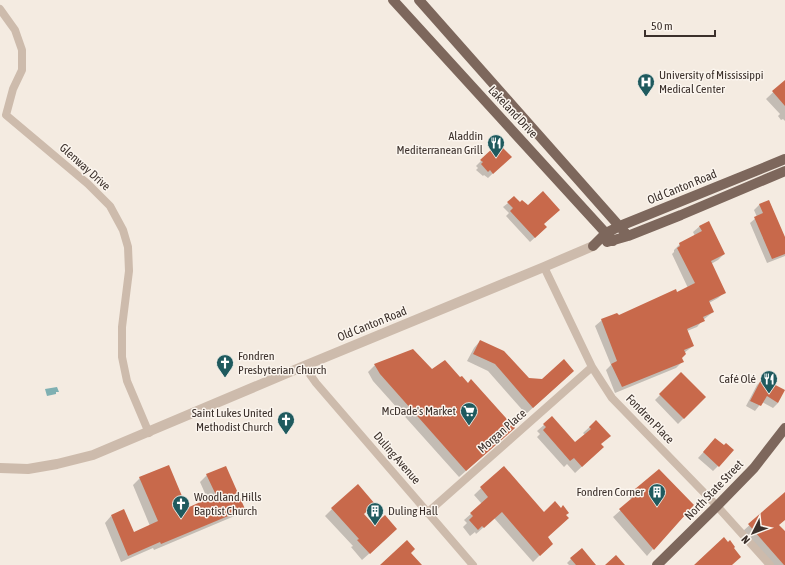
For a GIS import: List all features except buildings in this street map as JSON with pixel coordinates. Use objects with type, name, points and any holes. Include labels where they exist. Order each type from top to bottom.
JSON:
[{"type":"main road","name":"Lakeland Drive","points":[[393,0],[613,241]]},
{"type":"main road","name":"Lakeland Drive","points":[[419,0],[628,236]]},
{"type":"main road","name":"Old Canton Road","points":[[593,246],[606,233],[620,226],[785,159]]},
{"type":"main road","name":"Old Canton Road","points":[[593,246],[628,236],[785,171]]},
{"type":"main road","name":"North State Street","points":[[657,565],[754,468],[785,428]]},
{"type":"street","name":"Glenway Drive","points":[[0,9],[15,30],[22,50],[22,70],[13,89],[3,117],[88,184],[110,206],[123,230],[128,247],[130,271],[122,327],[122,357],[127,381],[149,433]]},
{"type":"street","name":"Old Canton Road","points":[[0,468],[28,469],[58,464],[93,455],[149,433],[304,366],[593,246]]},
{"type":"street","name":"Fondren Place","points":[[544,267],[592,367],[612,398],[717,506],[770,565]]},
{"type":"street","name":"Duling Avenue","points":[[304,366],[316,383],[473,565]]},
{"type":"street","name":"Morgan Place","points":[[427,512],[592,367]]},
{"type":"water","points":[[57,387],[59,392],[47,396],[45,389]]},
{"type":"place","name":"University of Mississippi Medical Center","points":[[646,97]]},
{"type":"place","name":"Aladdin Mediterranean Grill","points":[[496,158]]},
{"type":"place","name":"Fondren Presbyterian Church","points":[[225,378]]},
{"type":"place","name":"Café Olé","points":[[769,394]]},
{"type":"place","name":"McDade's Market","points":[[469,426]]},
{"type":"place","name":"Saint Lukes United Methodist Church","points":[[286,435]]},
{"type":"place","name":"Fondren Corner","points":[[657,507]]},
{"type":"place","name":"Woodland Hills Baptist Church","points":[[181,519]]},
{"type":"place","name":"Duling Hall","points":[[375,526]]}]
